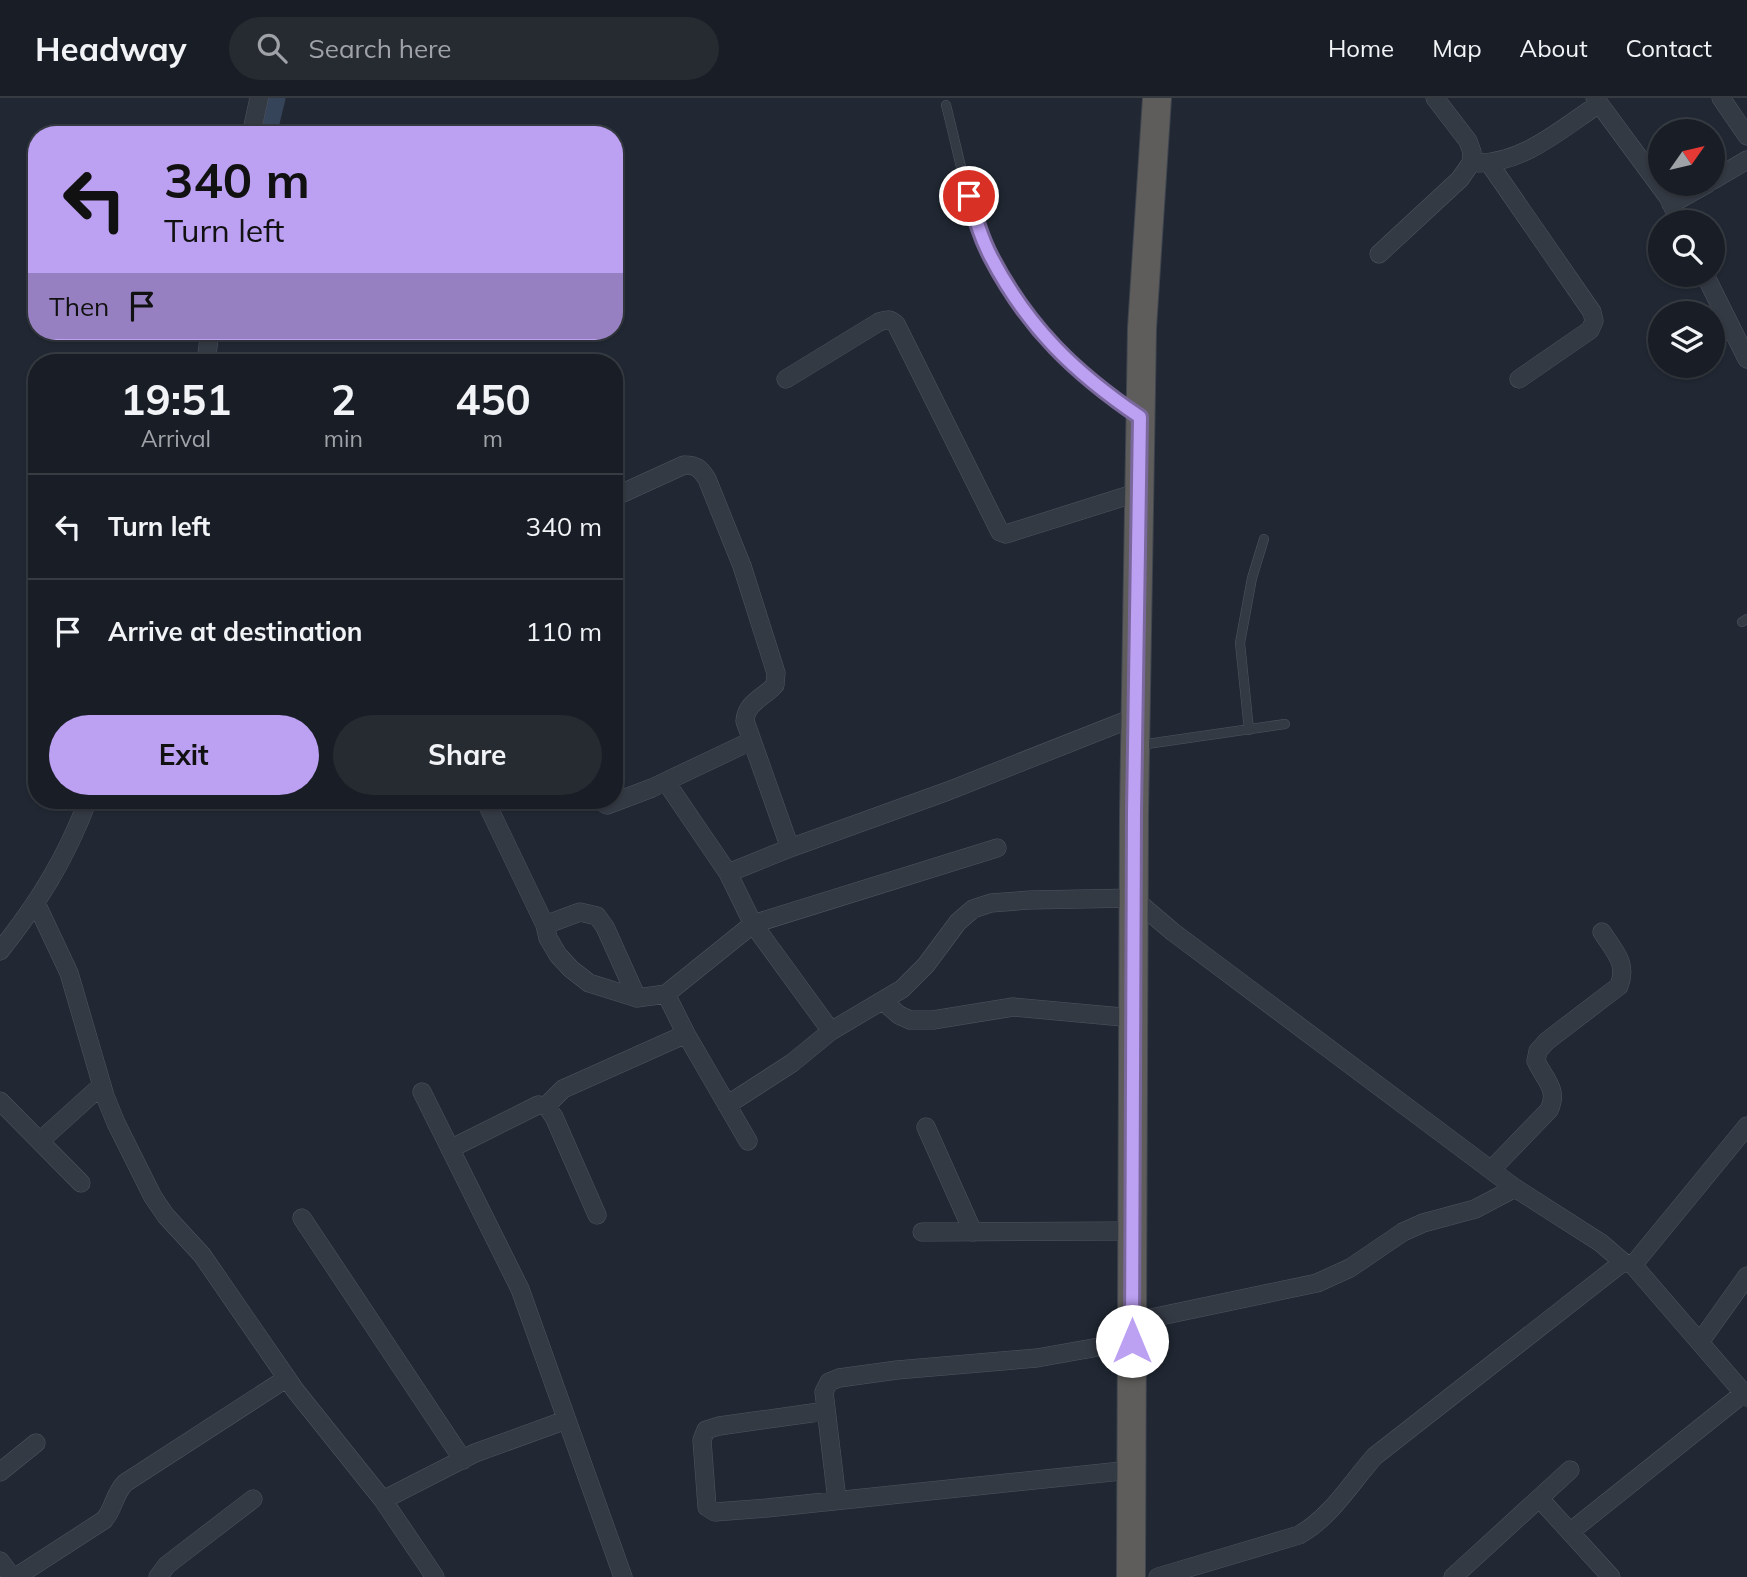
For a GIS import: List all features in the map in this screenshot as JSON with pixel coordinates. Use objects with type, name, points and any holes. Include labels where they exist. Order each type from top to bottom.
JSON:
[{"type":"highway","points":[[1131,1577],[1133,898],[1140,417],[1142,328],[1157,98]]},
{"type":"street","points":[[253,126],[259,98]]},
{"type":"street","points":[[1434,98],[1592,312],[1594,321],[1590,330],[1518,379]]},
{"type":"street","points":[[1721,98],[1747,135]]},
{"type":"street","points":[[1379,254],[1480,163],[1520,156],[1597,101],[1674,210]]},
{"type":"street","points":[[1726,172],[1747,160]]},
{"type":"street","points":[[1671,204],[1685,196]]},
{"type":"street","points":[[1711,287],[1747,359]]},
{"type":"street","points":[[786,379],[879,322],[892,320],[1000,533],[1006,534],[1139,492]]},
{"type":"street","points":[[623,493],[684,466],[694,465],[701,469],[707,479],[742,566],[776,673],[775,684],[751,705],[745,720],[790,848]]},
{"type":"street","points":[[728,873],[948,791],[1135,717]]},
{"type":"street","points":[[623,800],[751,741]]},
{"type":"street","points":[[666,782],[728,873],[753,924],[831,1031]]},
{"type":"street","points":[[0,951],[54,877],[85,809]]},
{"type":"street","points":[[489,809],[553,947],[571,970],[589,983],[636,998],[666,994],[753,924],[997,848]]},
{"type":"street","points":[[727,1105],[792,1063],[831,1031],[902,989],[926,965],[958,922],[973,909],[991,903],[1017,901],[1133,898],[1173,932],[1491,1170],[1628,1264],[1746,1395],[1570,1532]]},
{"type":"street","points":[[36,903],[66,965],[116,1123],[153,1197],[166,1216],[183,1231],[202,1255],[287,1378],[383,1500],[435,1577]]},
{"type":"street","points":[[545,925],[580,912],[597,916],[606,927],[636,998]]},
{"type":"street","points":[[1491,1170],[1549,1110],[1554,1100],[1536,1061],[1538,1051],[1547,1041],[1619,986],[1624,973],[1622,963],[1602,932]]},
{"type":"street","points":[[666,994],[748,1141]]},
{"type":"street","points":[[884,1002],[899,1015],[911,1020],[933,1020],[1013,1007],[1133,1018]]},
{"type":"street","points":[[546,1106],[562,1089],[686,1034]]},
{"type":"street","points":[[40,1142],[102,1085]]},
{"type":"street","points":[[422,1091],[520,1289],[623,1577]]},
{"type":"street","points":[[0,1101],[80,1182]]},
{"type":"street","points":[[450,1149],[538,1105],[546,1106],[554,1117],[597,1215]]},
{"type":"street","points":[[1158,1577],[1299,1535],[1313,1527],[1328,1515],[1375,1456],[1628,1264],[1747,1126]]},
{"type":"street","points":[[926,1127],[973,1232]]},
{"type":"street","points":[[837,1500],[825,1386],[839,1378],[897,1370],[1037,1358],[1317,1283],[1350,1268],[1423,1223],[1475,1209],[1516,1188]]},
{"type":"street","points":[[302,1218],[463,1460]]},
{"type":"street","points":[[922,1233],[1132,1231]]},
{"type":"street","points":[[1700,1342],[1747,1276]]},
{"type":"street","points":[[0,1561],[14,1577],[104,1520],[111,1512],[117,1492],[125,1483],[287,1378]]},
{"type":"street","points":[[826,1411],[706,1430],[702,1440],[706,1507],[715,1512],[1131,1471]]},
{"type":"street","points":[[383,1500],[475,1453],[566,1420]]},
{"type":"street","points":[[0,1472],[36,1443]]},
{"type":"street","points":[[1452,1577],[1570,1470]]},
{"type":"street","points":[[158,1577],[167,1565],[253,1499]]},
{"type":"street","points":[[1540,1499],[1611,1577]]},
{"type":"lane","points":[[946,105],[980,231],[990,257],[1056,352],[1091,382],[1140,417]]},
{"type":"lane","points":[[1249,730],[1240,643],[1252,578],[1264,539]]},
{"type":"lane","points":[[1135,746],[1285,724]]},
{"type":"waterway","points":[[269,126],[276,98]]},
{"type":"route","points":[[969,196],[990,257],[1056,352],[1091,382],[1140,417],[1134,813],[1132,1341]]}]
